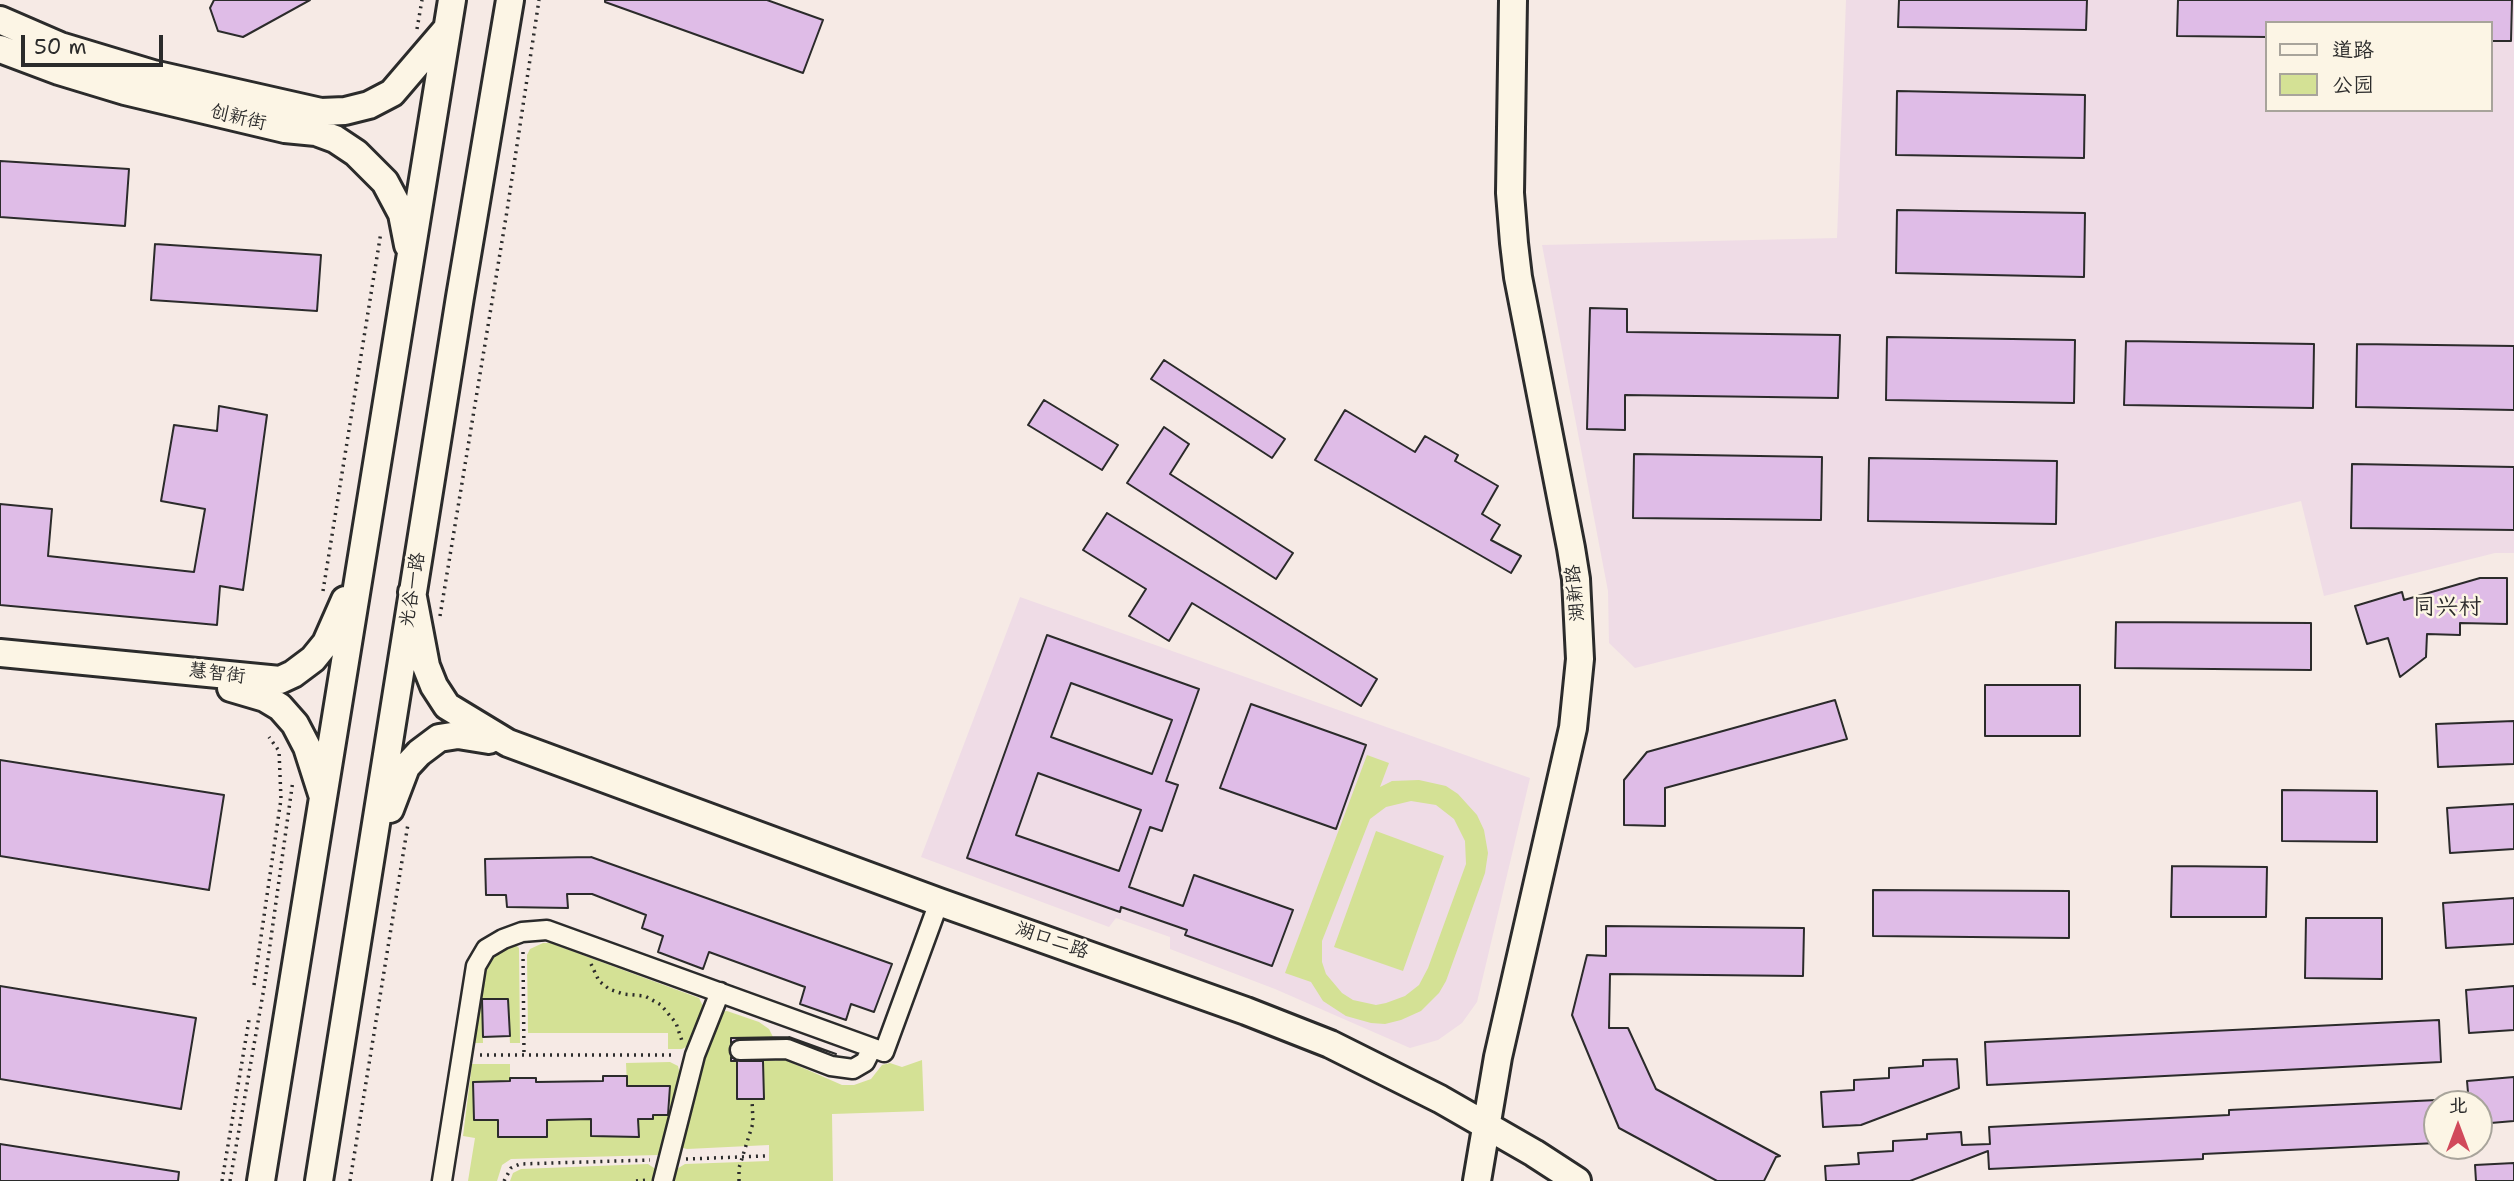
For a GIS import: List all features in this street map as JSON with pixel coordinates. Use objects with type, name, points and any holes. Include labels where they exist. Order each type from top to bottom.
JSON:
[{"type":"main road","points":[[261,1181],[452,0]]},
{"type":"main road","name":"光谷一路","points":[[319,1181],[412,592],[510,0]]},
{"type":"main road","name":"湖新路","points":[[1477,1181],[1498,1057],[1573,728],[1580,659],[1575,569],[1518,277],[1514,243],[1510,193],[1513,0]]},
{"type":"main road","name":"创新街","points":[[0,20],[60,46],[153,74],[321,112],[345,111],[369,105],[392,93],[447,29]]},
{"type":"main road","name":"创新街","points":[[0,49],[125,92],[285,128],[316,132],[335,139],[356,153],[385,182],[402,214],[411,260]]},
{"type":"main road","name":"慧智街","points":[[0,653],[280,680],[313,659],[326,643],[361,555]]},
{"type":"main road","points":[[412,592],[426,666],[447,706],[508,743]]},
{"type":"main road","name":"慧智街","points":[[0,665],[132,676],[237,689],[265,698],[280,707],[295,724],[307,747],[324,800]]},
{"type":"main road","points":[[372,858],[406,767],[419,753],[439,738],[458,735],[508,743]]},
{"type":"main road","name":"湖口二路","points":[[508,743],[939,902],[1246,1010],[1330,1044],[1487,1125],[1577,1181]]},
{"type":"main road","points":[[275,1100],[275,1155],[279,1179],[282,1181]]},
{"type":"main road","points":[[300,1181],[312,1160],[331,1107]]},
{"type":"street","points":[[442,1181],[476,966],[486,949],[503,939],[522,932],[547,930],[884,1052],[939,902]]},
{"type":"street","points":[[663,1181],[695,1055],[720,992]]},
{"type":"street","points":[[740,1050],[788,1049],[831,1066],[853,1069],[864,1062],[872,1048]]},
{"type":"path","points":[[440,622],[483,347],[508,211],[539,0]]},
{"type":"path","points":[[322,603],[382,231]]},
{"type":"path","points":[[254,985],[281,799],[279,751],[269,737]]},
{"type":"path","points":[[230,1181],[264,988],[294,776]]},
{"type":"path","points":[[350,1181],[410,811]]},
{"type":"path","points":[[522,932],[524,1055]]},
{"type":"path","points":[[589,944],[591,965],[599,981],[609,989],[623,994],[645,996],[661,1004],[676,1023],[683,1043],[695,1055]]},
{"type":"path","points":[[222,1181],[249,1020]]},
{"type":"path","points":[[489,1055],[695,1055]]},
{"type":"path","points":[[739,1181],[738,1168],[753,1123],[752,1099]]},
{"type":"path","points":[[504,1181],[511,1168],[520,1164],[765,1156]]},
{"type":"shaded area","points":[[1846,0],[2514,0],[2514,553],[2495,553],[2324,596],[2301,501],[1635,668],[1609,643],[1608,591],[1542,245],[1837,238]]},
{"type":"shaded area","points":[[1020,597],[1530,778],[1477,1002],[1462,1023],[1438,1040],[1410,1048],[1275,989],[1170,949],[1170,937],[1116,918],[1109,927],[921,857]]},
{"type":"green space","points":[[1367,755],[1389,763],[1380,787],[1392,781],[1419,780],[1446,786],[1458,794],[1477,815],[1484,830],[1488,853],[1485,873],[1446,981],[1439,993],[1421,1011],[1401,1020],[1385,1024],[1371,1023],[1346,1016],[1323,1001],[1311,982],[1285,973]],"holes":[[[1411,801],[1436,805],[1454,819],[1465,841],[1466,864],[1428,968],[1419,985],[1405,996],[1376,1005],[1353,1000],[1342,993],[1326,974],[1322,962],[1322,941],[1370,819],[1386,807]]]},
{"type":"green space","points":[[1376,831],[1444,856],[1403,971],[1334,947]]},
{"type":"green space","points":[[513,942],[519,948],[520,1043],[510,1043],[507,999],[482,1000],[483,1043],[473,1043],[482,966],[490,953]]},
{"type":"green space","points":[[550,943],[699,998],[705,1010],[690,1045],[682,1049],[668,1049],[668,1033],[528,1033],[527,955],[530,949]]},
{"type":"green space","points":[[727,1011],[759,1022],[769,1029],[773,1037],[731,1038],[731,1061],[737,1061],[738,1099],[764,1099],[763,1061],[785,1060],[842,1085],[854,1085],[871,1079],[882,1065],[890,1063],[902,1067],[922,1060],[924,1111],[832,1114],[833,1181],[670,1181],[675,1170],[685,1164],[769,1161],[769,1145],[687,1149],[683,1148],[680,1140],[701,1056],[721,1012]]},
{"type":"green space","points":[[670,1062],[678,1066],[682,1084],[664,1151],[658,1155],[511,1159],[502,1165],[497,1181],[468,1181],[475,1138],[463,1136],[472,1064],[510,1064],[510,1087],[498,1120],[499,1137],[546,1137],[547,1120],[591,1119],[592,1136],[638,1136],[638,1119],[653,1119],[653,1115],[670,1115],[670,1086],[627,1086],[626,1063]]},
{"type":"green space","points":[[648,1164],[657,1170],[656,1181],[510,1181],[513,1173],[521,1169]]},
{"type":"building","points":[[214,0],[310,0],[243,37],[218,31],[210,8]]},
{"type":"building","points":[[605,0],[767,0],[823,20],[803,73]]},
{"type":"building","points":[[1899,0],[2087,0],[2086,30],[1898,27]]},
{"type":"building","points":[[2178,0],[2512,0],[2511,41],[2493,41],[2493,21],[2266,21],[2266,37],[2177,36]]},
{"type":"building","points":[[1897,91],[2085,95],[2084,158],[1896,155]]},
{"type":"building","points":[[0,161],[129,169],[125,226],[0,217]]},
{"type":"building","points":[[1897,210],[2085,213],[2084,277],[1896,273]]},
{"type":"building","points":[[155,244],[321,255],[317,311],[151,300]]},
{"type":"building","points":[[1590,308],[1627,309],[1627,332],[1840,335],[1838,398],[1625,395],[1625,430],[1587,429]]},
{"type":"building","points":[[1887,337],[2075,340],[2074,403],[1886,400]]},
{"type":"building","points":[[2126,341],[2314,344],[2313,408],[2124,405]]},
{"type":"building","points":[[2357,344],[2514,346],[2514,410],[2356,407]]},
{"type":"building","points":[[1164,360],[1285,439],[1272,458],[1151,379]]},
{"type":"building","points":[[1044,400],[1118,445],[1102,470],[1028,425]]},
{"type":"building","points":[[219,406],[267,415],[243,590],[220,586],[217,625],[0,605],[0,504],[52,509],[48,556],[194,572],[205,509],[161,501],[174,425],[217,431]]},
{"type":"building","points":[[1345,410],[1415,452],[1425,436],[1458,455],[1455,461],[1498,486],[1482,514],[1500,525],[1491,540],[1521,556],[1511,573],[1315,460]]},
{"type":"building","points":[[1164,427],[1189,444],[1170,474],[1293,553],[1276,579],[1127,483]]},
{"type":"building","points":[[1634,454],[1822,457],[1821,520],[1633,518]]},
{"type":"building","points":[[1869,458],[2057,461],[2056,524],[1868,521]]},
{"type":"building","points":[[2352,464],[2514,467],[2514,530],[2351,528]]},
{"type":"building","points":[[1107,513],[1377,679],[1361,706],[1192,603],[1169,641],[1129,616],[1146,589],[1083,550]]},
{"type":"building","points":[[2480,578],[2507,578],[2507,624],[2460,623],[2460,635],[2427,634],[2426,657],[2400,677],[2388,638],[2367,644],[2355,606],[2402,592],[2404,600]]},
{"type":"building","points":[[2116,622],[2311,623],[2311,670],[2115,668]]},
{"type":"building","points":[[1047,635],[1199,689],[1166,781],[1178,785],[1162,831],[1150,827],[1129,887],[1183,906],[1194,875],[1293,910],[1272,966],[1185,935],[1187,930],[1121,907],[1120,912],[967,858]],"holes":[[[1071,683],[1172,720],[1152,774],[1051,737]],[[1038,773],[1141,810],[1119,871],[1016,835]]]},
{"type":"building","points":[[1985,685],[2080,685],[2080,736],[1985,736]]},
{"type":"building","points":[[1835,700],[1847,739],[1665,788],[1665,826],[1624,825],[1624,780],[1647,752]]},
{"type":"building","points":[[1251,704],[1366,745],[1336,829],[1220,788]]},
{"type":"building","points":[[2514,721],[2514,764],[2438,767],[2436,724]]},
{"type":"building","points":[[0,760],[224,795],[209,890],[0,856]]},
{"type":"building","points":[[2282,790],[2377,791],[2377,842],[2282,841]]},
{"type":"building","points":[[2514,804],[2514,849],[2450,853],[2447,808]]},
{"type":"building","points":[[591,857],[892,964],[874,1012],[851,1004],[846,1020],[800,1004],[805,987],[709,952],[703,969],[658,952],[663,936],[642,928],[646,915],[592,894],[567,894],[568,908],[507,907],[506,895],[486,895],[485,859]]},
{"type":"building","points":[[2172,866],[2267,867],[2266,917],[2171,917]]},
{"type":"building","points":[[1873,890],[2069,891],[2069,938],[1873,936]]},
{"type":"building","points":[[2514,898],[2514,944],[2446,948],[2443,903]]},
{"type":"building","points":[[2306,918],[2382,918],[2382,979],[2305,978]]},
{"type":"building","points":[[1606,926],[1804,928],[1803,976],[1610,974],[1609,1028],[1628,1028],[1656,1089],[1780,1156],[1776,1157],[1764,1181],[1717,1181],[1619,1128],[1572,1015],[1587,955],[1606,956]]},
{"type":"building","points":[[0,986],[196,1018],[181,1109],[0,1079]]},
{"type":"building","points":[[2514,986],[2514,1030],[2469,1033],[2466,990]]},
{"type":"building","points":[[482,999],[508,999],[510,1036],[483,1037]]},
{"type":"building","points":[[2439,1020],[2441,1062],[1987,1085],[1985,1042]]},
{"type":"building","points":[[789,1037],[836,1054],[787,1038],[740,1039],[731,1043],[731,1038]]},
{"type":"building","points":[[731,1057],[740,1061],[763,1061],[764,1099],[737,1099],[737,1061],[731,1061]]},
{"type":"building","points":[[1957,1059],[1959,1088],[1861,1125],[1823,1127],[1821,1092],[1854,1090],[1854,1080],[1889,1078],[1889,1068],[1923,1066],[1923,1060]]},
{"type":"building","points":[[603,1076],[627,1076],[627,1086],[670,1086],[668,1115],[638,1119],[639,1137],[591,1136],[591,1119],[547,1120],[547,1137],[498,1137],[498,1120],[474,1120],[473,1082],[510,1081],[510,1078],[536,1078],[536,1082],[603,1081]]},
{"type":"building","points":[[2514,1077],[2514,1121],[2493,1123],[2493,1090],[2468,1090],[2467,1081]]},
{"type":"building","points":[[2423,1101],[2423,1144],[2203,1154],[2203,1159],[1989,1169],[1988,1151],[1910,1181],[1826,1181],[1825,1166],[1859,1164],[1858,1153],[1893,1151],[1893,1141],[1927,1139],[1927,1134],[1961,1132],[1962,1145],[1990,1144],[1989,1127],[2229,1115],[2229,1110]]},
{"type":"building","points":[[0,1144],[179,1172],[178,1181],[0,1181]]},
{"type":"building","points":[[2514,1163],[2514,1181],[2476,1181],[2475,1165]]},
{"type":"district","name":"同兴村","points":[[2447,608]]}]
